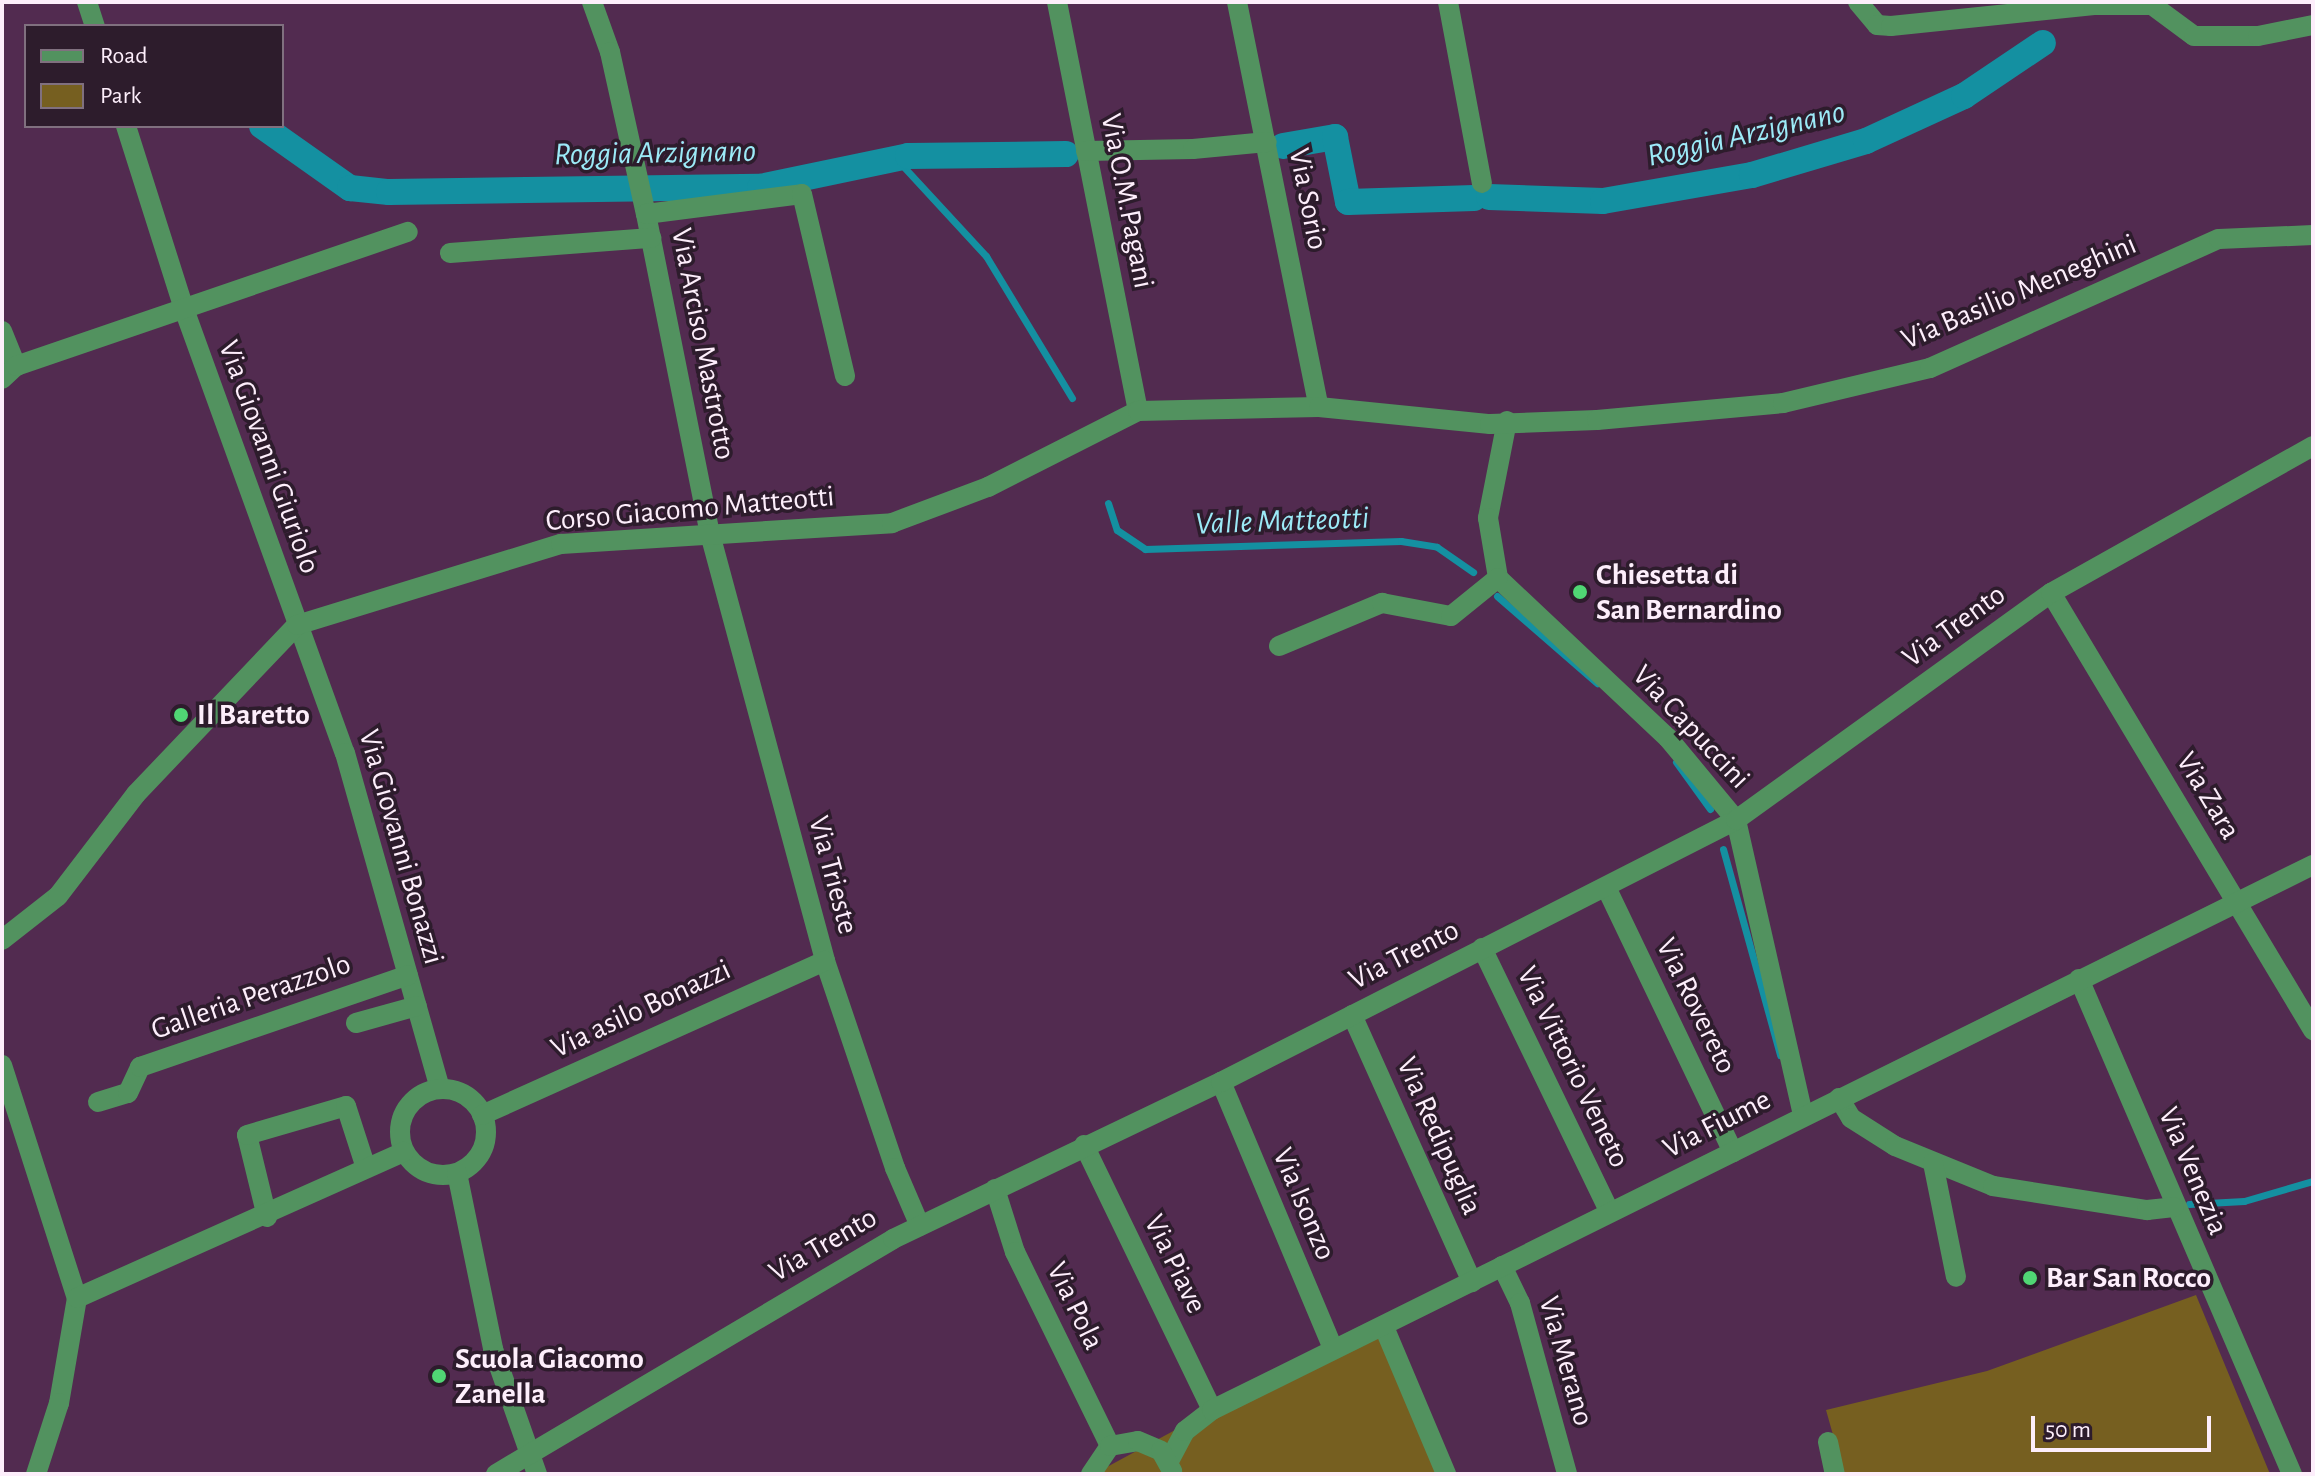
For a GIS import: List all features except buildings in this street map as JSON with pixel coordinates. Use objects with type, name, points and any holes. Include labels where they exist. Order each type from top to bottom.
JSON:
[{"type":"street","points":[[87,2],[94,24]]},
{"type":"street","name":"Via Arciso Mastrotto","points":[[592,2],[610,52],[646,214],[710,534]]},
{"type":"street","name":"Via O.M.Pagani","points":[[1057,2],[1138,411]]},
{"type":"street","name":"Via Sorio","points":[[1237,2],[1319,407]]},
{"type":"street","points":[[1448,2],[1482,183]]},
{"type":"street","points":[[1858,2],[1877,25],[1891,26],[2123,3],[2152,5],[2194,36],[2258,36],[2313,25]]},
{"type":"street","points":[[127,128],[184,309]]},
{"type":"street","points":[[1086,151],[1267,142]]},
{"type":"street","points":[[646,214],[802,194],[845,376]]},
{"type":"street","name":"Via Giovanni Giuriolo","points":[[9,372],[408,232]]},
{"type":"street","name":"Via Basilio Meneghini","points":[[1507,421],[1597,420],[1783,403],[1930,368],[2219,239],[2313,235]]},
{"type":"street","points":[[450,253],[651,238]]},
{"type":"street","name":"Via Giovanni Giuriolo","points":[[184,309],[297,625]]},
{"type":"street","points":[[2,331],[9,372]]},
{"type":"street","name":"Corso Giacomo Matteotti","points":[[2,940],[58,896],[136,794],[297,625],[561,544],[892,523],[988,487],[1138,411],[1319,407],[1507,421]]},
{"type":"street","points":[[1279,646],[1382,603],[1451,616],[1498,578],[1488,518],[1507,421]]},
{"type":"street","name":"Via Trento","points":[[496,1474],[920,1226],[1221,1082],[1736,820],[2051,593],[2313,446]]},
{"type":"street","name":"Via Trieste","points":[[710,534],[825,961],[895,1168],[920,1226]]},
{"type":"street","name":"Via Capuccini","points":[[1498,578],[1668,738],[1736,820],[1803,1114]]},
{"type":"street","name":"Via Zara","points":[[2051,593],[2313,1030]]},
{"type":"street","name":"Via Giovanni Bonazzi","points":[[297,625],[345,753],[440,1089]]},
{"type":"street","name":"Via Fiume","points":[[1110,1446],[1138,1441],[1152,1445],[1171,1468],[1185,1431],[1212,1410],[1384,1327],[1803,1114],[2313,865]]},
{"type":"street","name":"Via Rovereto","points":[[1606,887],[1733,1152]]},
{"type":"street","name":"Via Vittorio Veneto","points":[[1482,948],[1609,1211]]},
{"type":"street","name":"Via asilo Bonazzi","points":[[482,1115],[825,961]]},
{"type":"street","name":"Galleria Perazzolo","points":[[98,1102],[128,1093],[140,1067],[408,975]]},
{"type":"street","name":"Via Venezia","points":[[2079,979],[2174,1207],[2292,1474]]},
{"type":"street","name":"Galleria Perazzolo","points":[[356,1023],[417,1006]]},
{"type":"street","name":"Via Redipuglia","points":[[1352,1015],[1472,1282]]},
{"type":"street","points":[[3,1073],[77,1298],[59,1403],[36,1474]]},
{"type":"street","name":"Via Isonzo","points":[[1221,1082],[1333,1349]]},
{"type":"street","points":[[440,1089],[455,1091],[482,1115],[483,1150],[457,1173],[443,1176],[416,1166],[404,1152],[400,1135],[406,1110],[416,1099],[440,1089]]},
{"type":"street","points":[[1839,1098],[1851,1118],[1933,1163],[1993,1186],[2056,1200],[2147,1210],[2174,1207]]},
{"type":"street","points":[[267,1217],[247,1135],[346,1106],[366,1168]]},
{"type":"street","name":"Via Piave","points":[[1084,1145],[1212,1410]]},
{"type":"street","points":[[77,1298],[267,1217],[404,1152]]},
{"type":"street","points":[[1933,1163],[1956,1277]]},
{"type":"street","points":[[457,1173],[493,1349],[527,1454],[537,1474]]},
{"type":"street","name":"Via Pola","points":[[995,1189],[1015,1252],[1110,1446]]},
{"type":"street","name":"Via Merano","points":[[1502,1266],[1520,1303],[1567,1474]]},
{"type":"street","points":[[1384,1327],[1446,1474]]},
{"type":"street","points":[[1828,1442],[1835,1474]]},
{"type":"street","points":[[1091,1474],[1110,1446]]},
{"type":"green space","points":[[2196,1295],[2270,1474],[1844,1474],[1826,1410],[1987,1371]]},
{"type":"green space","points":[[1384,1327],[1446,1474],[1094,1474],[1212,1410]]},
{"type":"waterway","name":"Roggia Arzignano","points":[[1489,197],[1603,201],[1752,175],[1866,141],[1964,96],[2043,43]]},
{"type":"waterway","name":"Roggia Arzignano","points":[[265,128],[350,188],[389,192],[760,187],[908,156],[1066,154]]},
{"type":"waterway","name":"Roggia Arzignano","points":[[1283,146],[1335,137],[1348,202],[1474,198]]},
{"type":"waterway","name":"Valle Matteotti","points":[[902,165],[986,256],[1072,398]]},
{"type":"waterway","name":"Valle Matteotti","points":[[1108,503],[1117,530],[1145,549],[1401,541],[1437,547],[1473,572]]},
{"type":"waterway","name":"Valle Matteotti","points":[[1497,596],[1597,683]]},
{"type":"waterway","name":"Valle Matteotti","points":[[1676,762],[1710,809]]},
{"type":"waterway","name":"Valle Matteotti","points":[[1723,849],[1780,1055]]},
{"type":"waterway","name":"Valle Matteotti","points":[[2189,1204],[2244,1201],[2313,1181]]},
{"type":"place","name":"Chiesetta di San Bernardino","points":[[1580,592]]},
{"type":"place","name":"Il Baretto","points":[[181,715]]},
{"type":"place","name":"Bar San Rocco","points":[[2030,1278]]},
{"type":"place","name":"Scuola Giacomo Zanella","points":[[439,1376]]}]
